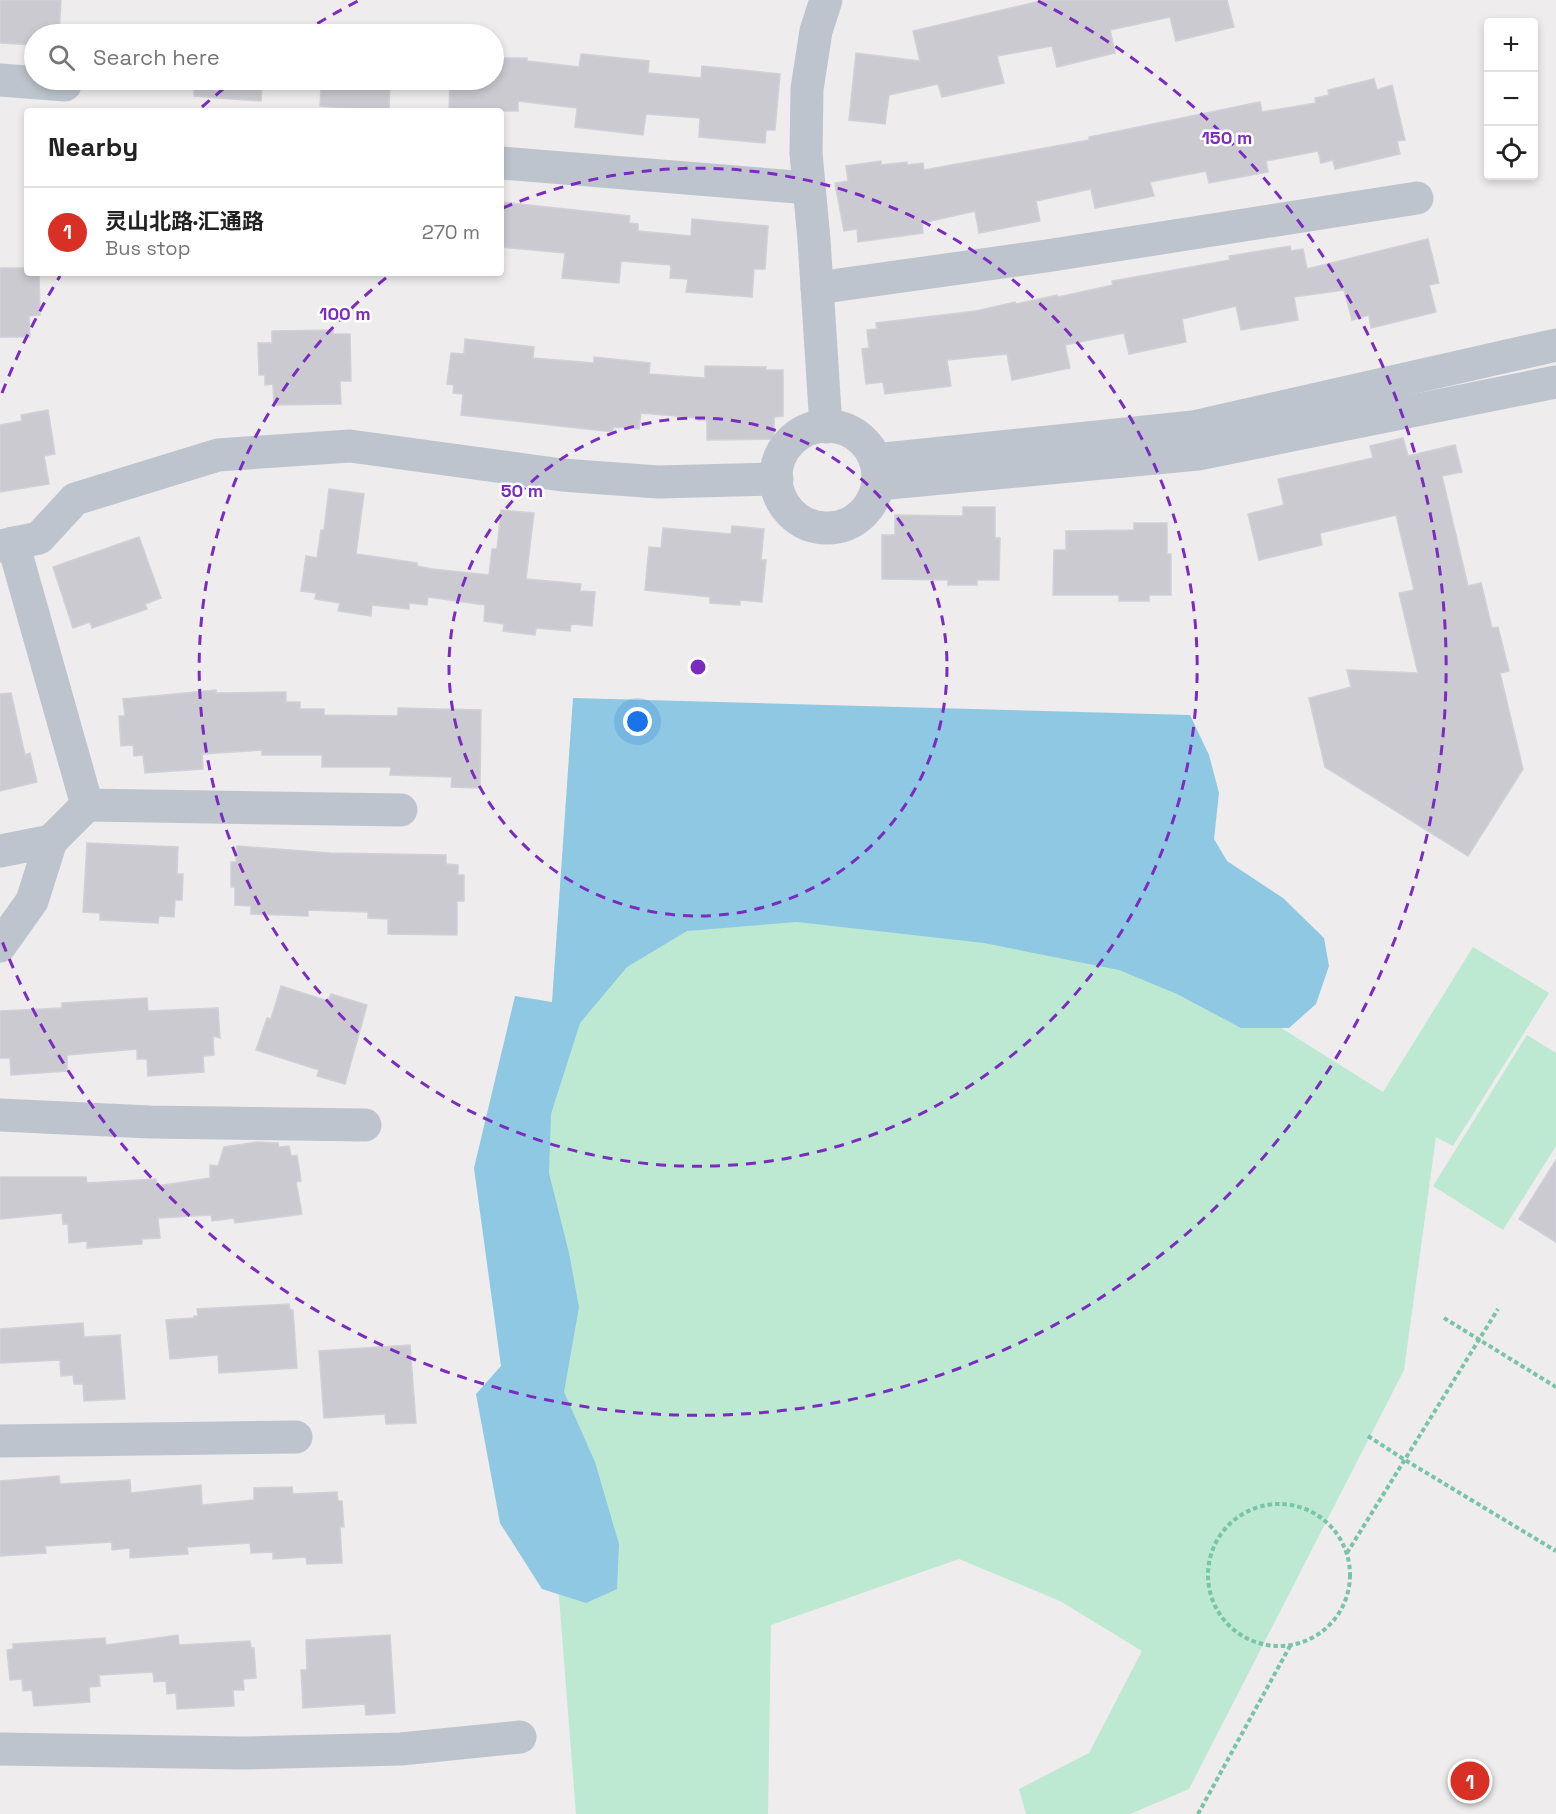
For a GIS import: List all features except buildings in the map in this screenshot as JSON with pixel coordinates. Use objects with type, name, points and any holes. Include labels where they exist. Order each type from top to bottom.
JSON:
[{"type":"lane","points":[[826,0],[816,32],[807,89],[806,153],[826,427]]},
{"type":"lane","points":[[0,80],[24,82]]},
{"type":"lane","points":[[504,163],[809,188]]},
{"type":"lane","points":[[817,288],[1046,256],[1417,198]]},
{"type":"lane","points":[[876,472],[1193,427],[1556,345]]},
{"type":"lane","points":[[876,472],[1198,454],[1556,382]]},
{"type":"lane","points":[[826,427],[841,429],[856,435],[868,446],[876,472],[876,492],[870,506],[859,517],[845,525],[830,528],[813,526],[799,519],[787,509],[779,494],[778,463],[785,449],[796,437],[810,429],[826,427]]},
{"type":"lane","points":[[87,805],[7,544],[39,538],[75,499],[218,455],[293,448],[350,446],[562,475],[658,482],[777,479]]},
{"type":"lane","points":[[0,946],[32,901],[51,841],[87,805],[401,810]]},
{"type":"lane","points":[[0,851],[51,841]]},
{"type":"lane","points":[[0,1115],[150,1122],[365,1125]]},
{"type":"lane","points":[[0,1441],[296,1437]]},
{"type":"lane","points":[[0,1749],[242,1753],[333,1751],[401,1749],[520,1737]]},
{"type":"path","points":[[1347,1554],[1498,1309]]},
{"type":"path","points":[[1444,1318],[1556,1387]]},
{"type":"path","points":[[1368,1436],[1556,1551]]},
{"type":"path","points":[[1268,1504],[1287,1504],[1305,1508],[1322,1517],[1335,1530],[1350,1564],[1350,1583],[1346,1601],[1337,1617],[1324,1631],[1308,1641],[1290,1646],[1271,1646],[1253,1642],[1237,1633],[1223,1620],[1213,1604],[1208,1585],[1208,1567],[1212,1549],[1221,1533],[1234,1519],[1250,1509],[1268,1504]]},
{"type":"path","points":[[1198,1814],[1290,1646]]},
{"type":"green space","points":[[737,909],[1009,927],[1214,986],[1383,1092],[1473,947],[1549,993],[1453,1146],[1436,1137],[1404,1370],[1189,1789],[1130,1814],[1026,1814],[1019,1789],[1089,1753],[1142,1651],[1060,1601],[959,1559],[771,1625],[768,1814],[576,1814],[528,1202],[553,1053],[646,937]]},
{"type":"green space","points":[[1527,1035],[1556,1053],[1556,1146],[1503,1230],[1433,1186]]},
{"type":"water","points":[[573,698],[1190,715],[1209,755],[1219,793],[1214,839],[1227,861],[1283,898],[1324,938],[1329,966],[1316,1004],[1289,1028],[1241,1028],[1177,994],[1119,970],[984,943],[797,922],[687,931],[627,967],[580,1023],[551,1114],[549,1173],[569,1253],[579,1307],[564,1392],[595,1462],[619,1544],[617,1589],[586,1603],[542,1589],[500,1523],[476,1394],[501,1366],[474,1168],[515,996],[552,1002]]},
{"type":"place","name":"灵山北路·汇通路","points":[[1470,1781]]}]
